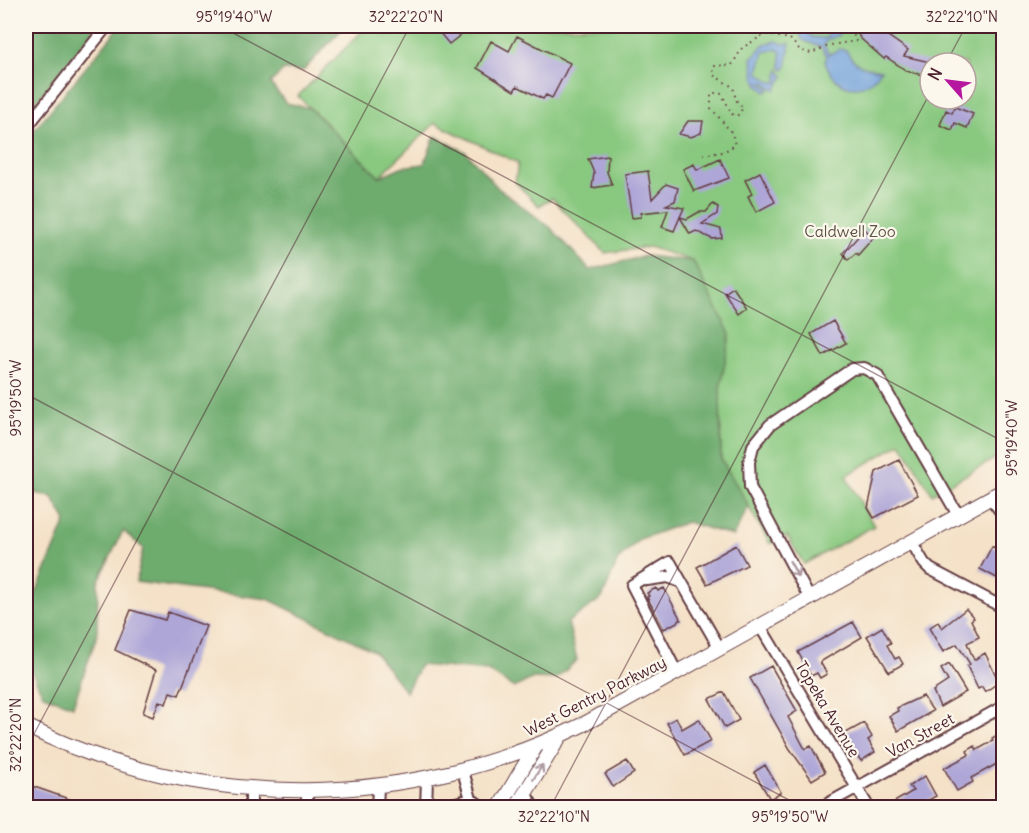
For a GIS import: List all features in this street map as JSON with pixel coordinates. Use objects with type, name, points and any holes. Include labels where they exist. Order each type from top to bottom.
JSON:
[{"type":"main road","name":"West Gentry Parkway","points":[[26,726],[67,745],[116,762],[196,782],[251,789],[308,790],[378,787],[463,771],[560,736],[1004,490]]},
{"type":"main road","points":[[516,807],[560,736]]},
{"type":"main road","points":[[500,807],[536,746]]},
{"type":"street","points":[[26,128],[107,26]]},
{"type":"street","points":[[810,598],[748,479],[749,462],[753,446],[770,424],[858,368],[877,375],[958,515]]},
{"type":"street","points":[[990,497],[1004,516]]},
{"type":"street","points":[[911,541],[930,569],[1004,608]]},
{"type":"street","points":[[676,673],[632,585],[670,562],[720,649]]},
{"type":"street","points":[[660,640],[662,630],[642,591],[644,582],[657,577],[681,582]]},
{"type":"street","name":"Topeka Avenue","points":[[760,626],[869,807]]},
{"type":"street","name":"Van Street","points":[[820,807],[1004,706]]},
{"type":"street","points":[[463,771],[471,799],[484,807]]},
{"type":"street","points":[[426,807],[427,779]]},
{"type":"street","points":[[377,807],[378,787]]},
{"type":"street","points":[[251,789],[251,807]]},
{"type":"street","points":[[306,807],[308,790]]},
{"type":"street","points":[[525,793],[534,807]]},
{"type":"street","points":[[437,807],[457,805],[471,799]]},
{"type":"path","points":[[703,155],[723,152],[735,145],[732,133],[711,108],[711,95],[722,94],[732,114],[737,116],[743,108],[736,100],[733,87],[713,75],[714,66],[732,65],[742,48],[765,34],[790,39],[800,50],[811,53],[829,46],[856,41],[850,26]]},
{"type":"green space","points":[[26,26],[97,26],[26,114]]},
{"type":"green space","points":[[120,26],[345,26],[303,71],[284,70],[270,83],[286,103],[310,108],[379,177],[401,167],[424,164],[435,136],[466,152],[498,188],[551,228],[590,270],[645,256],[693,261],[730,334],[720,389],[721,459],[749,506],[733,536],[687,522],[640,539],[618,560],[602,598],[568,622],[577,660],[556,679],[533,678],[514,688],[488,671],[420,665],[406,692],[374,651],[268,599],[136,582],[143,548],[123,531],[98,582],[97,635],[73,706],[43,695],[30,668],[29,610],[66,521],[52,497],[26,491],[26,140]]},
{"type":"green space","name":"Caldwell Zoo","points":[[367,26],[1003,26],[1003,454],[932,494],[901,443],[846,476],[874,526],[804,564],[787,536],[770,544],[721,459],[720,389],[730,334],[693,261],[649,247],[605,253],[552,198],[539,206],[515,182],[518,163],[435,123],[379,177],[298,96]]},
{"type":"water","points":[[798,26],[807,26],[807,32],[812,37],[826,38],[833,26],[839,26],[839,35],[827,40],[824,45],[829,54],[841,49],[847,51],[853,60],[861,65],[881,70],[867,84],[859,87],[843,84],[830,72],[825,62],[827,56],[821,47],[802,40]]},
{"type":"water","points":[[777,41],[782,44],[790,43],[786,68],[784,70],[781,68],[781,52],[776,49],[764,52],[758,72],[771,82],[777,82],[779,70],[784,76],[775,90],[764,82],[761,83],[770,89],[766,92],[755,80],[752,58],[764,44]]},
{"type":"building","points":[[434,26],[472,26],[449,44]]},
{"type":"building","points":[[854,26],[878,26],[878,29],[908,50],[904,56],[918,59],[918,74],[907,71],[886,57],[884,59],[860,38]]},
{"type":"building","points":[[517,36],[570,63],[552,98],[546,95],[543,99],[517,86],[514,91],[477,68],[491,41],[509,51]]},
{"type":"building","points":[[946,111],[952,113],[953,111],[965,111],[973,114],[967,128],[955,123],[952,130],[940,125]]},
{"type":"building","points":[[688,121],[703,121],[701,133],[691,137],[679,134]]},
{"type":"building","points":[[608,156],[607,172],[612,185],[592,188],[594,173],[588,159]]},
{"type":"building","points":[[720,159],[729,178],[694,191],[683,169],[694,164],[697,170]]},
{"type":"building","points":[[648,171],[652,199],[666,184],[678,188],[675,201],[666,205],[684,208],[674,231],[662,227],[668,210],[641,213],[641,217],[632,218],[625,174]]},
{"type":"building","points":[[760,172],[775,202],[756,212],[748,196],[752,194],[745,180]]},
{"type":"building","points":[[713,204],[718,207],[717,214],[702,224],[721,229],[722,238],[712,239],[696,231],[690,234],[680,217],[687,219],[699,212],[706,212]]},
{"type":"building","points":[[865,229],[873,238],[858,255],[856,253],[848,260],[843,253]]},
{"type":"building","points":[[733,287],[747,308],[739,314],[725,293]]},
{"type":"building","points":[[833,321],[846,343],[823,356],[811,334]]},
{"type":"building","points":[[899,460],[918,495],[874,518],[868,508],[876,472]]},
{"type":"building","points":[[736,545],[747,565],[707,584],[697,567]]},
{"type":"building","points":[[992,546],[1004,553],[1004,582],[980,569]]},
{"type":"building","points":[[656,588],[658,591],[664,588],[681,620],[664,629],[647,597],[649,596],[647,593]]},
{"type":"building","points":[[966,609],[974,618],[971,620],[979,637],[967,643],[974,660],[985,653],[999,682],[985,692],[982,687],[978,689],[967,666],[970,664],[957,644],[943,652],[929,628],[938,622],[942,628]]},
{"type":"building","points":[[131,610],[165,620],[168,612],[206,626],[179,695],[170,692],[166,704],[159,701],[153,717],[143,713],[156,670],[115,650]]},
{"type":"building","points":[[853,622],[862,637],[820,662],[827,674],[820,678],[817,673],[811,676],[798,652]]},
{"type":"building","points":[[882,627],[891,643],[887,645],[895,659],[899,657],[903,664],[889,672],[867,636]]},
{"type":"building","points":[[949,664],[966,692],[940,707],[933,691],[948,681],[941,669]]},
{"type":"building","points":[[771,666],[797,711],[788,717],[805,749],[811,746],[825,772],[812,780],[790,749],[750,678]]},
{"type":"building","points":[[724,692],[739,720],[725,728],[709,699]]},
{"type":"building","points":[[923,696],[933,711],[898,731],[889,716],[898,711],[897,708]]},
{"type":"building","points":[[676,718],[682,729],[699,719],[711,741],[685,755],[667,723]]},
{"type":"building","points":[[864,723],[872,737],[868,740],[875,752],[861,761],[857,755],[855,756],[844,734]]},
{"type":"building","points":[[1004,731],[1004,760],[971,778],[973,782],[957,791],[944,768],[969,755],[967,751],[975,746],[977,750],[993,741],[992,738]]},
{"type":"building","points":[[627,761],[634,773],[613,787],[605,774]]},
{"type":"building","points":[[765,765],[781,792],[770,799],[754,772]]},
{"type":"building","points":[[925,776],[936,796],[916,807],[886,807],[913,791],[909,786]]},
{"type":"building","points":[[26,784],[89,806],[89,807],[26,807]]}]
